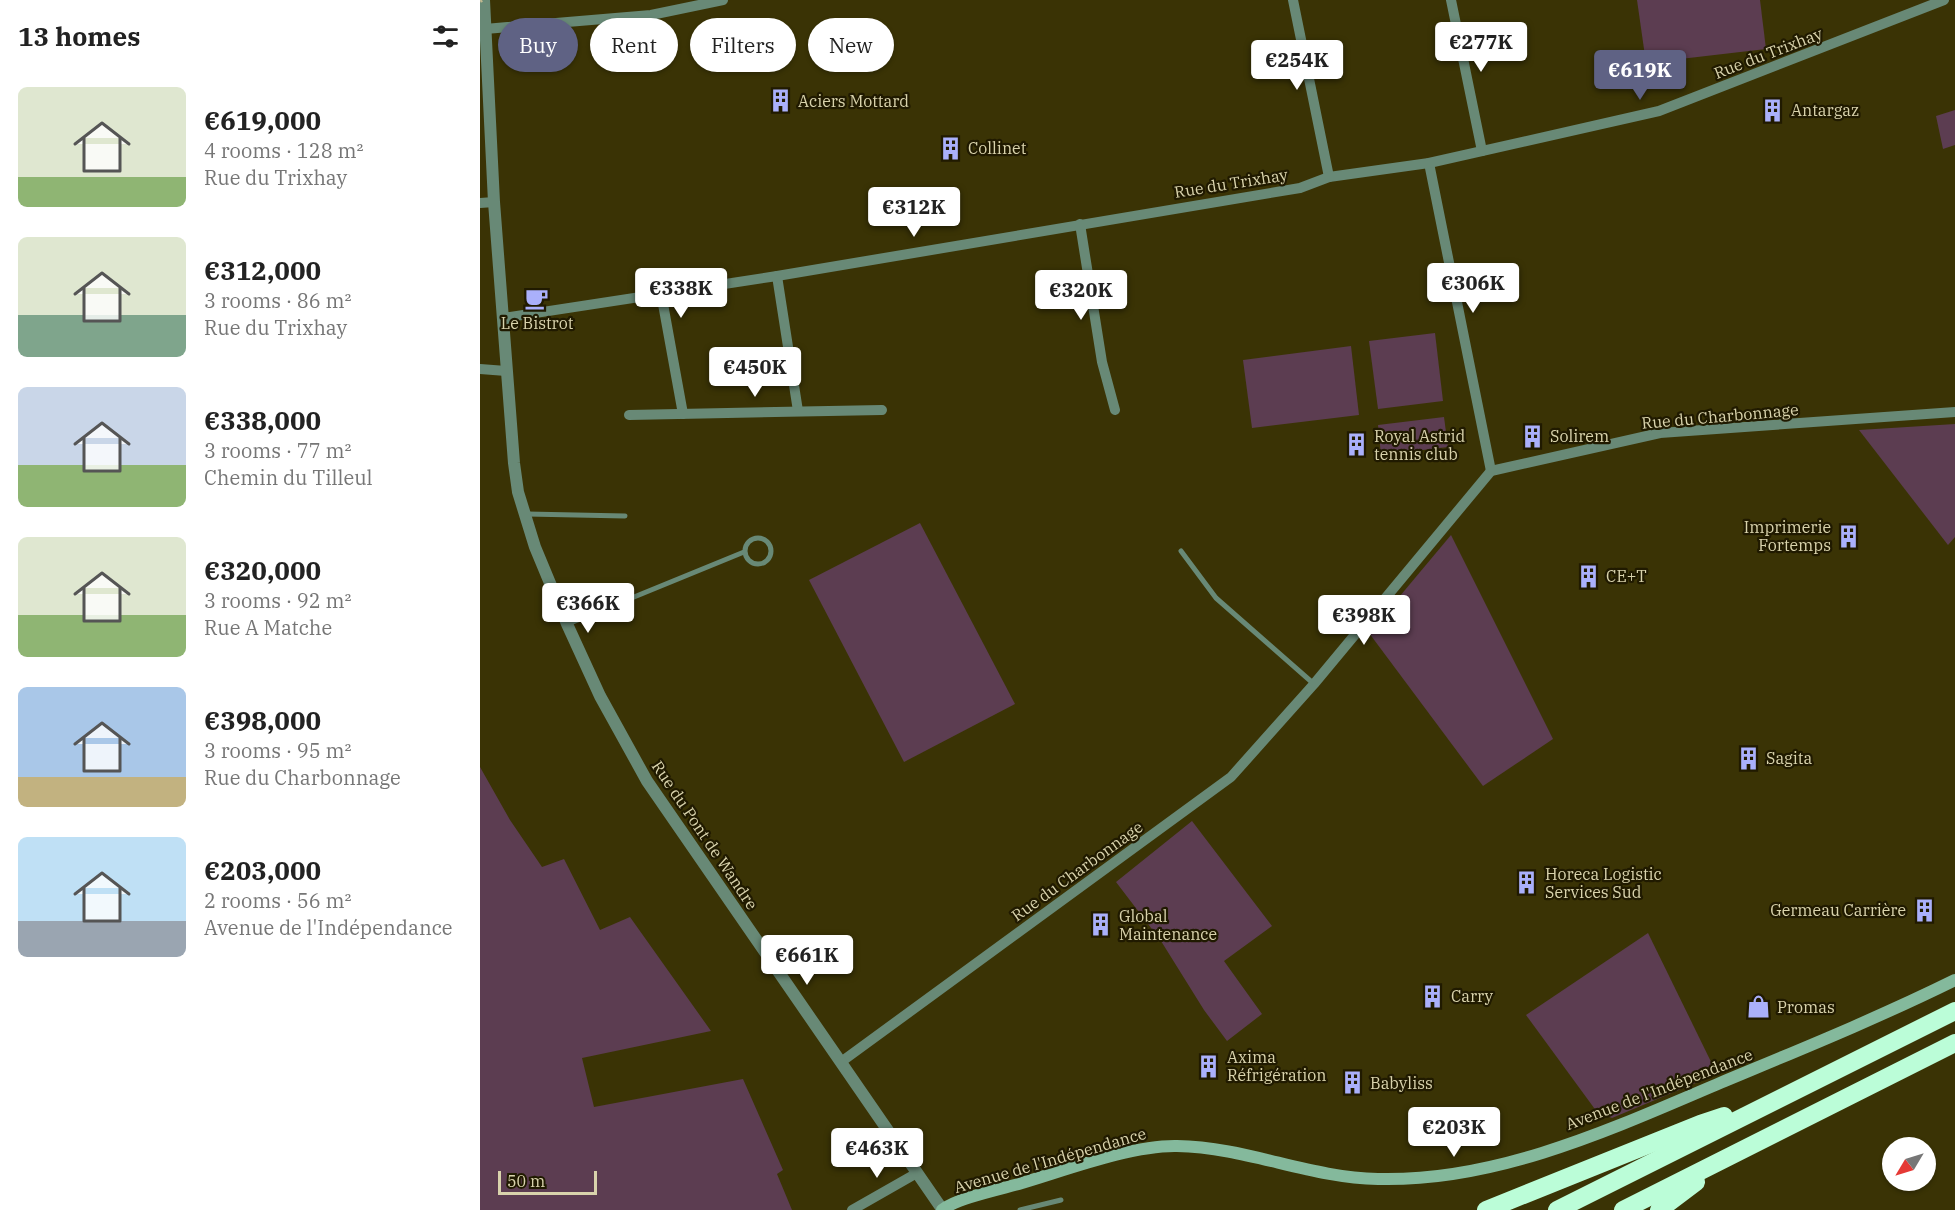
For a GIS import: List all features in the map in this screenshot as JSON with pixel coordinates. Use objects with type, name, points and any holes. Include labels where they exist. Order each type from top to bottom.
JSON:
[{"type":"highway","points":[[1557,1210],[1955,1011]]},
{"type":"highway","points":[[1623,1210],[1955,1043]]},
{"type":"highway","points":[[1486,1210],[1700,1124],[1772,1102]]},
{"type":"highway","points":[[1659,1210],[1728,1157]]},
{"type":"main road","name":"Avenue de l'Indépendance","points":[[942,1210],[1046,1176],[1151,1147],[1204,1148],[1260,1157],[1323,1173],[1377,1179],[1445,1176],[1500,1164],[1614,1128],[1821,1042],[1955,980]]},
{"type":"street","points":[[485,29],[651,15],[723,0]]},
{"type":"street","points":[[1293,0],[1329,177]]},
{"type":"street","points":[[1451,0],[1482,151]]},
{"type":"street","name":"Rue du Trixhay","points":[[503,318],[777,276],[1300,188],[1329,177],[1429,163],[1659,111],[1944,0]]},
{"type":"street","name":"Rue du Pont de Wandre","points":[[483,5],[494,202],[514,463],[535,547],[600,696],[647,781],[942,1210]]},
{"type":"street","points":[[1429,163],[1491,471]]},
{"type":"street","points":[[480,203],[494,202]]},
{"type":"street","points":[[1080,224],[1102,363],[1115,410]]},
{"type":"street","points":[[777,276],[798,411]]},
{"type":"street","points":[[661,293],[683,414]]},
{"type":"street","points":[[480,369],[506,371]]},
{"type":"street","points":[[629,415],[882,410]]},
{"type":"street","name":"Rue du Charbonnage","points":[[841,1062],[1232,777],[1314,684],[1491,471],[1660,433],[1955,412]]},
{"type":"street","points":[[852,1210],[917,1173]]},
{"type":"lane","points":[[525,514],[625,516]]},
{"type":"lane","points":[[759,537],[766,540],[771,547],[771,555],[762,564],[754,564],[748,560],[744,552],[746,544],[751,539],[759,537]]},
{"type":"lane","points":[[1181,551],[1216,598],[1314,684]]},
{"type":"lane","points":[[567,624],[744,552]]},
{"type":"lane","points":[[1020,1210],[1061,1200]]},
{"type":"shaded area","points":[[1637,0],[1760,0],[1766,49],[1646,63]]},
{"type":"shaded area","points":[[1955,110],[1955,145],[1943,149],[1936,116]]},
{"type":"shaded area","points":[[1435,333],[1443,401],[1378,409],[1369,341]]},
{"type":"shaded area","points":[[1351,346],[1359,415],[1252,428],[1243,360]]},
{"type":"shaded area","points":[[1444,417],[1448,447],[1381,455],[1378,425]]},
{"type":"shaded area","points":[[1955,424],[1955,537],[1948,545],[1859,430]]},
{"type":"shaded area","points":[[920,523],[1015,704],[904,762],[809,580]]},
{"type":"shaded area","points":[[1451,535],[1553,739],[1483,786],[1369,633]]},
{"type":"shaded area","points":[[480,767],[510,820],[542,867],[564,859],[600,930],[630,917],[711,1031],[582,1058],[594,1107],[743,1079],[783,1170],[777,1174],[792,1210],[480,1210]]},
{"type":"shaded area","points":[[1192,821],[1272,926],[1224,961],[1262,1014],[1227,1041],[1204,1010],[1161,941],[1116,882]]},
{"type":"shaded area","points":[[1648,933],[1717,1074],[1612,1118],[1597,1112],[1526,1015]]},
{"type":"place","name":"Aciers Mottard","points":[[780,101]]},
{"type":"place","name":"Antargaz","points":[[1773,110]]},
{"type":"place","name":"Collinet","points":[[950,148]]},
{"type":"place","name":"Le Bistrot","points":[[537,298]]},
{"type":"place","name":"Solirem","points":[[1532,436]]},
{"type":"place","name":"Royal Astrid tennis club","points":[[1356,445]]},
{"type":"place","name":"Imprimerie Fortemps","points":[[1849,536]]},
{"type":"place","name":"CE+T","points":[[1588,576]]},
{"type":"place","name":"Sagita","points":[[1748,758]]},
{"type":"place","name":"Horeca Logistic Services Sud","points":[[1527,883]]},
{"type":"place","name":"Germeau Carrière","points":[[1924,910]]},
{"type":"place","name":"Global Maintenance","points":[[1101,925]]},
{"type":"place","name":"Carry","points":[[1433,996]]},
{"type":"place","name":"Promas","points":[[1759,1007]]},
{"type":"place","name":"Axima Réfrigération","points":[[1209,1066]]},
{"type":"place","name":"Babyliss","points":[[1352,1083]]}]
